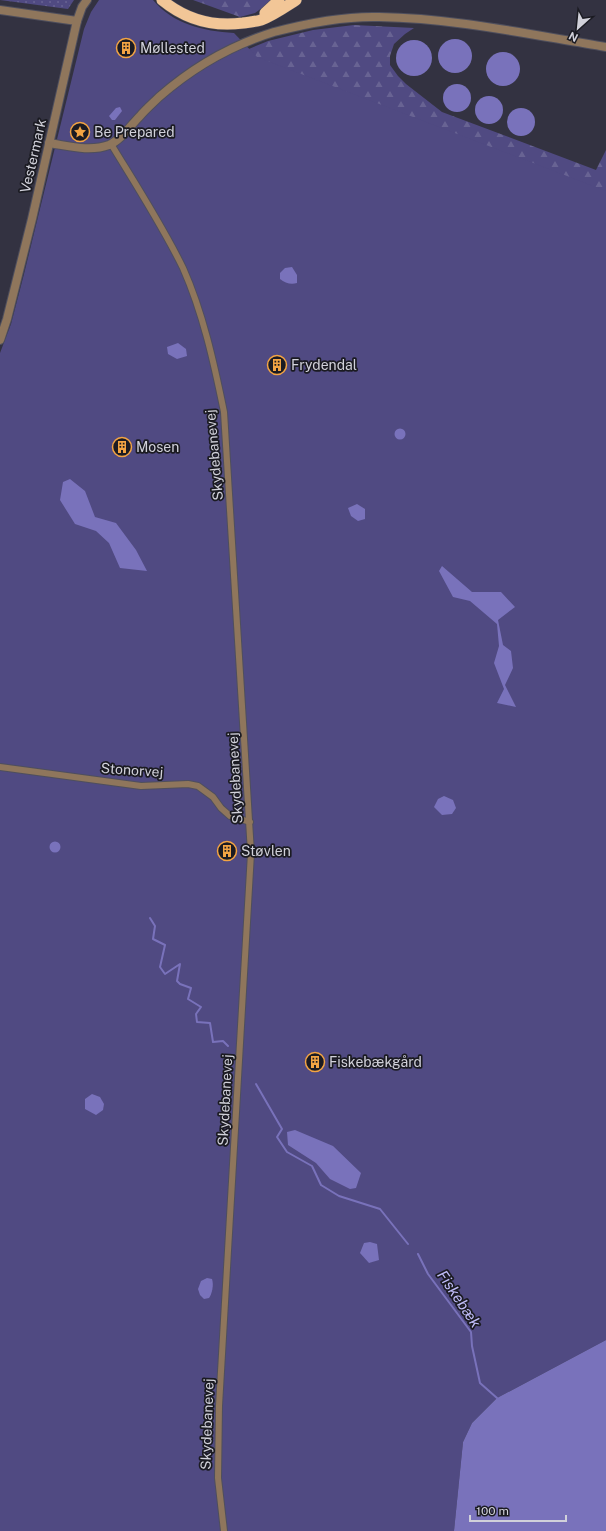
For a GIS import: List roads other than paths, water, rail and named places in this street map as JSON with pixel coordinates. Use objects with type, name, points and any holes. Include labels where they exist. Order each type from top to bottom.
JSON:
[{"type":"highway","points":[[162,0],[176,11],[191,18],[205,22],[232,25],[258,21],[296,0]]},
{"type":"highway","points":[[246,23],[269,11],[279,0]]},
{"type":"street","name":"Vestermark","points":[[0,340],[4,318],[49,143],[77,21],[82,7],[87,0]]},
{"type":"street","points":[[0,10],[77,21]]},
{"type":"street","points":[[49,143],[86,148],[97,148],[111,144],[161,96],[190,73],[223,54],[254,39],[307,24],[338,19],[378,17],[435,20],[606,47]]},
{"type":"street","name":"Skydebanevej","points":[[111,144],[154,214],[183,268],[196,302],[217,375],[224,412],[251,853],[219,1412],[218,1478],[224,1531]]},
{"type":"street","name":"Stonorvej","points":[[0,767],[141,786],[188,784],[198,786],[213,796],[221,808],[230,816],[250,822]]},
{"type":"waterway","name":"Fiskebæk","points":[[150,918],[155,926],[153,939],[165,945],[160,967],[165,974],[180,964],[177,981],[180,984],[191,988],[188,999],[201,1007],[196,1014],[197,1022],[210,1023],[213,1042],[223,1041],[228,1046]]},
{"type":"waterway","name":"Fiskebæk","points":[[256,1084],[282,1129],[277,1137],[287,1152],[312,1166],[321,1185],[339,1196],[380,1209],[408,1244]]},
{"type":"waterway","name":"Fiskebæk","points":[[418,1254],[428,1274],[471,1332],[472,1346],[480,1383],[497,1398]]},
{"type":"place","name":"Møllested","points":[[126,48]]},
{"type":"place","name":"Be Prepared","points":[[80,132]]},
{"type":"place","name":"Frydendal","points":[[277,365]]},
{"type":"place","name":"Mosen","points":[[122,447]]},
{"type":"place","name":"Støvlen","points":[[227,851]]},
{"type":"place","name":"Fiskebækgård","points":[[315,1062]]}]
